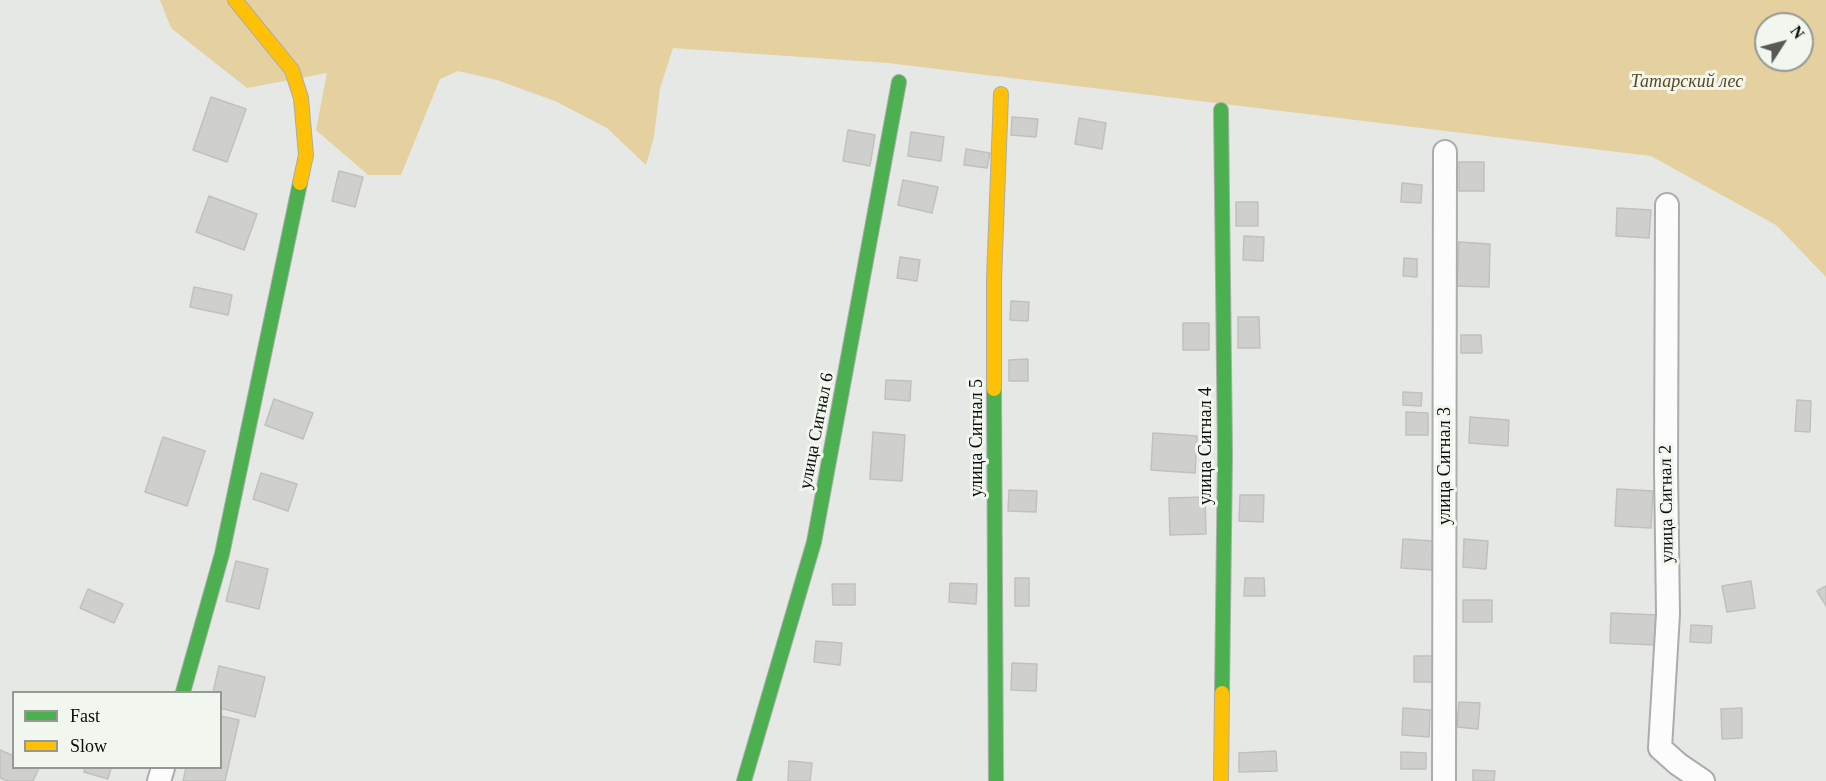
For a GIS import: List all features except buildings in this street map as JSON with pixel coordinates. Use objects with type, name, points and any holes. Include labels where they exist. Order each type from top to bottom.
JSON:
[{"type":"street","points":[[184,691],[222,554],[306,155],[301,98],[292,70],[235,0]]},
{"type":"street","name":"улица Сигнал 6","points":[[744,781],[814,542],[899,81]]},
{"type":"street","name":"улица Сигнал 5","points":[[996,781],[994,280],[1001,94]]},
{"type":"street","name":"улица Сигнал 4","points":[[1221,110],[1225,454],[1221,781]]},
{"type":"street","name":"улица Сигнал 3","points":[[1444,781],[1445,152]]},
{"type":"street","name":"улица Сигнал 2","points":[[1667,204],[1668,614],[1660,748],[1703,781]]},
{"type":"green space","name":"Татарский лес","points":[[160,0],[1826,0],[1826,277],[1776,225],[1651,156],[888,63],[673,48],[660,88],[654,137],[646,165],[607,128],[555,101],[497,80],[458,71],[440,79],[401,175],[368,175],[316,130],[327,73],[247,88],[171,28]]},
{"type":"traffic: fast","points":[[744,781],[814,542],[899,82]]},
{"type":"traffic: fast","points":[[1221,110],[1225,454],[1222,693]]},
{"type":"traffic: fast","points":[[183,691],[222,554],[300,183]]},
{"type":"traffic: fast","points":[[994,389],[996,781]]},
{"type":"traffic: slow","points":[[235,0],[292,70],[301,98],[306,155],[300,183]]},
{"type":"traffic: slow","points":[[994,389],[994,280],[1001,94]]},
{"type":"traffic: slow","points":[[1221,781],[1222,693]]}]
